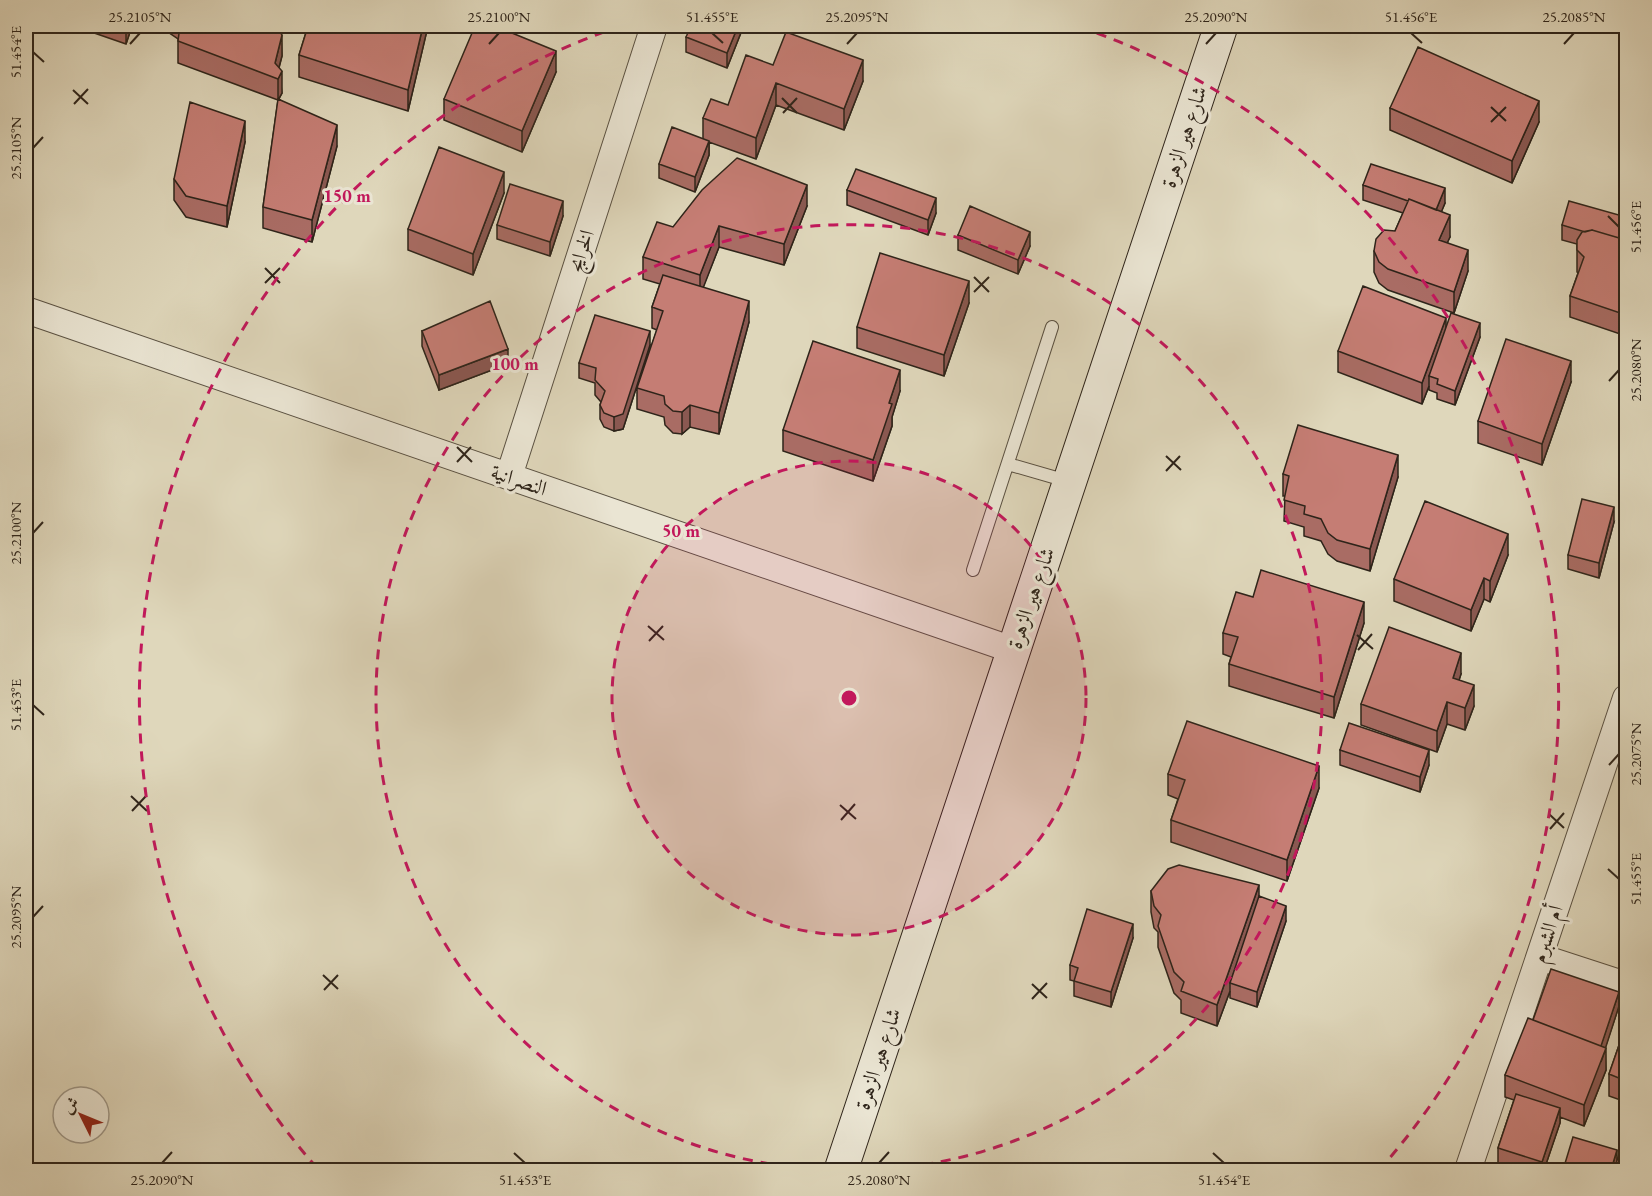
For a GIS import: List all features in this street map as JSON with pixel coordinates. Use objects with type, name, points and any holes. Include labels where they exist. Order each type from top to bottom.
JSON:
[{"type":"street","name":"الخرايج","points":[[509,476],[654,26]]},
{"type":"street","name":"شارع هير الزهرة","points":[[841,1170],[1221,26]]},
{"type":"street","name":"النصرانية","points":[[26,310],[1013,650]]},
{"type":"street","name":"أم الشبرم","points":[[1468,1170],[1626,698]]},
{"type":"street","points":[[1540,957],[1626,985]]},
{"type":"lane","points":[[974,570],[1052,327]]},
{"type":"lane","points":[[1008,464],[1070,482]]},
{"type":"building","points":[[180,26],[277,26],[282,35],[275,63],[282,71],[278,79],[178,41]]},
{"type":"building","points":[[308,26],[423,26],[408,90],[299,55]]},
{"type":"building","points":[[475,26],[495,26],[556,51],[522,131],[444,99]]},
{"type":"building","points":[[691,26],[738,26],[727,53],[686,37]]},
{"type":"building","points":[[786,32],[863,60],[844,109],[776,83],[756,138],[703,118],[711,99],[728,105],[746,55],[773,65]]},
{"type":"building","points":[[1418,47],[1539,101],[1512,161],[1390,108]]},
{"type":"building","points":[[278,99],[337,125],[312,220],[263,207]]},
{"type":"building","points":[[190,102],[245,121],[227,206],[186,196],[174,179]]},
{"type":"building","points":[[672,127],[709,141],[695,177],[659,164]]},
{"type":"building","points":[[439,147],[504,172],[473,254],[408,229]]},
{"type":"building","points":[[737,158],[807,185],[784,244],[719,226],[700,275],[643,257],[657,222],[673,227],[702,190]]},
{"type":"building","points":[[1371,164],[1445,188],[1436,210],[1363,185]]},
{"type":"building","points":[[856,169],[936,198],[928,220],[847,190]]},
{"type":"building","points":[[510,184],[563,201],[550,242],[497,225]]},
{"type":"building","points":[[1409,199],[1450,215],[1439,240],[1468,250],[1454,292],[1388,269],[1379,262],[1374,251],[1376,239],[1384,230],[1395,231]]},
{"type":"building","points":[[1569,201],[1626,217],[1626,240],[1592,230],[1585,232],[1562,225]]},
{"type":"building","points":[[970,206],[1030,232],[1018,260],[958,235]]},
{"type":"building","points":[[1592,230],[1626,240],[1626,315],[1570,296],[1584,257],[1577,250],[1577,240],[1582,232]]},
{"type":"building","points":[[880,253],[969,281],[944,355],[857,327]]},
{"type":"building","points":[[663,275],[749,301],[719,413],[690,405],[682,412],[673,411],[665,404],[664,396],[637,388],[663,311],[652,307]]},
{"type":"building","points":[[1363,286],[1446,318],[1422,383],[1338,351]]},
{"type":"building","points":[[490,301],[508,349],[439,375],[422,331]]},
{"type":"building","points":[[1451,313],[1480,323],[1455,391],[1437,384],[1438,379],[1429,376]]},
{"type":"building","points":[[595,315],[650,331],[623,414],[614,417],[604,413],[600,405],[605,391],[595,380],[596,368],[579,363]]},
{"type":"building","points":[[1506,339],[1571,361],[1542,444],[1478,421]]},
{"type":"building","points":[[813,341],[900,370],[889,403],[892,404],[873,460],[783,430]]},
{"type":"building","points":[[1298,425],[1398,455],[1370,549],[1337,540],[1328,533],[1321,519],[1304,514],[1305,506],[1284,500],[1289,476],[1283,474]]},
{"type":"building","points":[[1582,499],[1614,507],[1599,563],[1568,555]]},
{"type":"building","points":[[1425,501],[1508,534],[1490,581],[1484,578],[1471,610],[1394,579]]},
{"type":"building","points":[[1261,570],[1364,602],[1334,697],[1229,664],[1238,637],[1223,633],[1236,592],[1253,597]]},
{"type":"building","points":[[1389,627],[1461,653],[1453,678],[1474,685],[1465,708],[1447,702],[1437,731],[1361,704]]},
{"type":"building","points":[[1187,721],[1319,766],[1287,860],[1171,820],[1185,780],[1168,774]]},
{"type":"building","points":[[1349,723],[1429,750],[1420,777],[1340,750]]},
{"type":"building","points":[[1626,752],[1626,774],[1619,755]]},
{"type":"building","points":[[1179,865],[1259,885],[1217,1005],[1181,991],[1184,982],[1174,972],[1158,926],[1161,915],[1154,906],[1151,891],[1168,869]]},
{"type":"building","points":[[1259,896],[1286,906],[1257,992],[1230,983]]},
{"type":"building","points":[[1087,909],[1133,924],[1111,992],[1074,981],[1078,968],[1070,965]]},
{"type":"building","points":[[1551,969],[1619,992],[1601,1046],[1533,1020]]},
{"type":"building","points":[[1528,1018],[1606,1048],[1584,1105],[1505,1075]]},
{"type":"building","points":[[1626,1025],[1626,1081],[1609,1074]]},
{"type":"building","points":[[1516,1094],[1560,1108],[1542,1162],[1498,1148]]},
{"type":"building","points":[[1573,1137],[1617,1150],[1611,1170],[1563,1170]]},
{"type":"building","points":[[1620,1151],[1626,1153],[1626,1170],[1614,1170]]}]
